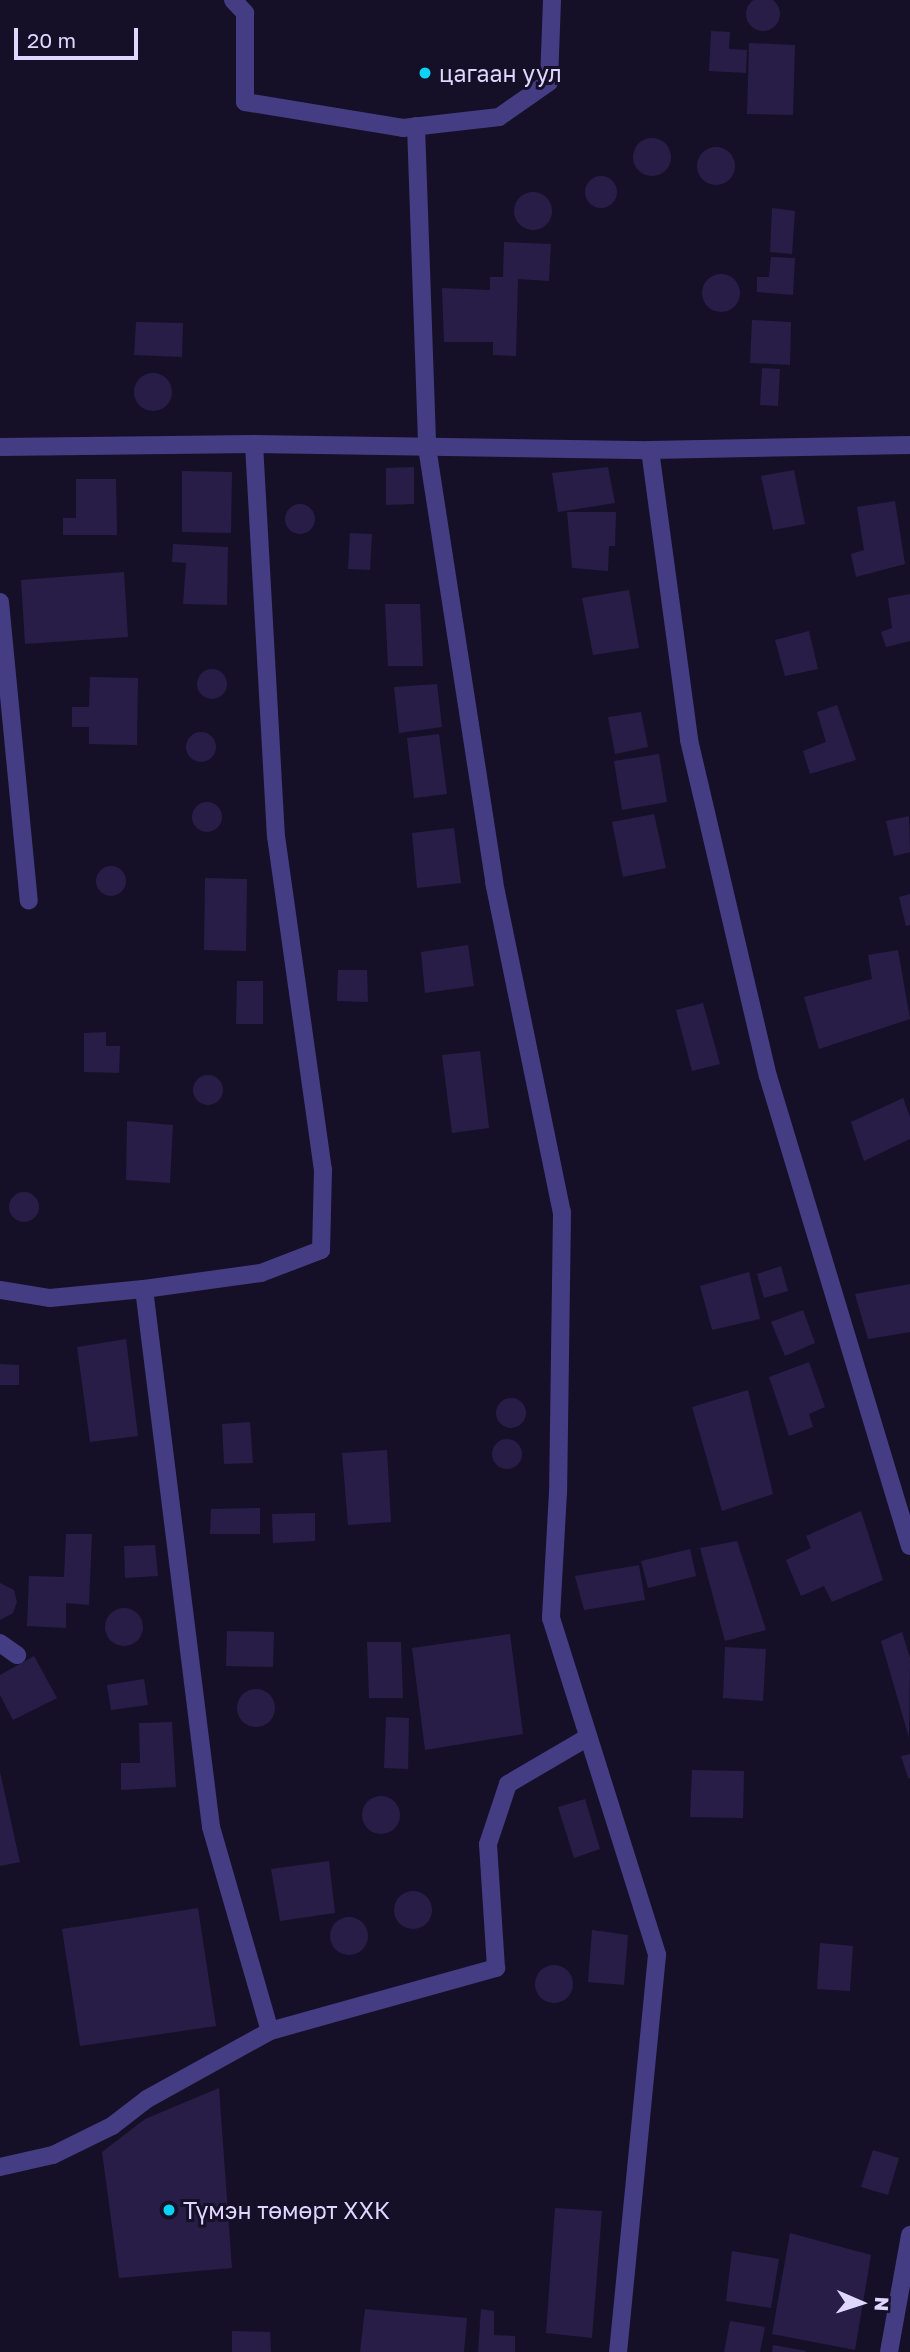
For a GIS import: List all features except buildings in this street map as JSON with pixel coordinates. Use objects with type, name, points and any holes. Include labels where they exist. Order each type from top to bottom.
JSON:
[{"type":"street","points":[[233,0],[245,13],[245,102],[416,127],[499,117],[549,82],[552,0]]},
{"type":"street","points":[[416,127],[427,447],[494,882],[562,1212],[558,1492],[551,1618],[657,1955],[618,2352]]},
{"type":"street","points":[[0,1290],[50,1298],[144,1289],[261,1273],[321,1250],[323,1170],[276,836],[254,444]]},
{"type":"street","points":[[0,447],[254,444],[650,450],[910,445]]},
{"type":"street","points":[[650,450],[689,740],[768,1076],[910,1546]]},
{"type":"street","points":[[0,602],[29,901]]},
{"type":"street","points":[[144,1289],[212,1827],[270,2031]]},
{"type":"street","points":[[0,1643],[18,1656]]},
{"type":"street","points":[[0,2167],[53,2155],[112,2126],[147,2099],[270,2031],[496,1968],[488,1844],[508,1784],[588,1737]]},
{"type":"street","points":[[889,2352],[910,2235]]},
{"type":"place","name":"цагаан уул","points":[[425,73]]},
{"type":"place","name":"Түмэн төмөрт ХХК","points":[[169,2210]]}]
